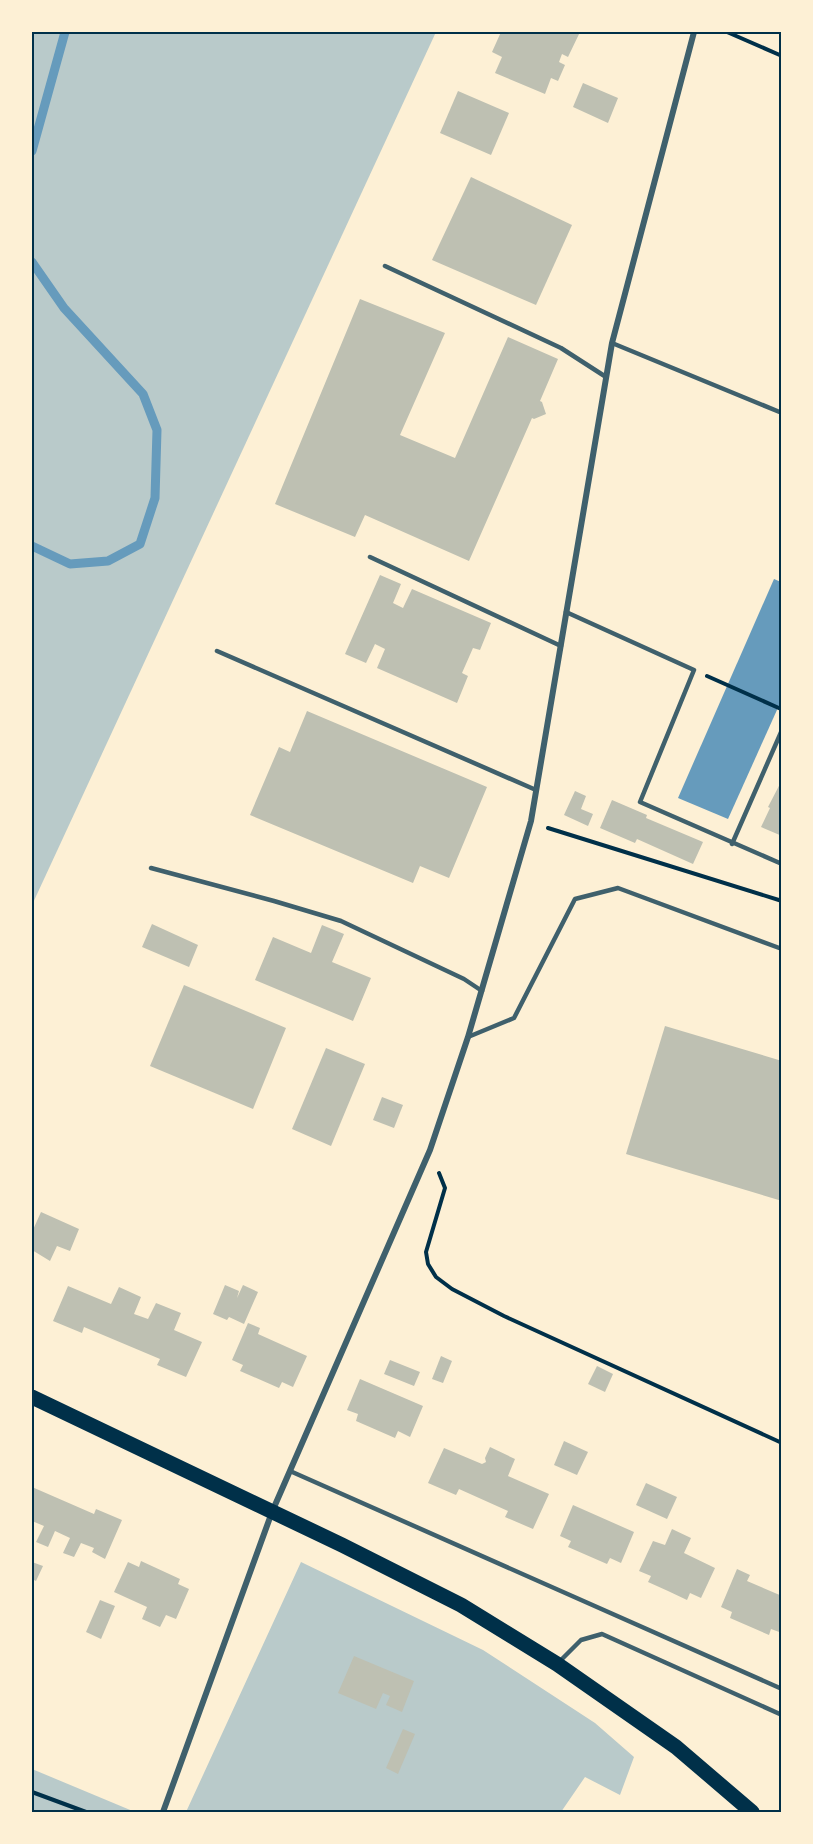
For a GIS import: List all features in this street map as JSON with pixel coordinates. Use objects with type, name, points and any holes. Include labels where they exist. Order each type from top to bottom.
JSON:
[{"type":"main road","points":[[32,1397],[461,1605],[557,1664],[676,1747],[752,1812]]},
{"type":"street","points":[[163,1812],[272,1512],[430,1150],[482,991],[531,821],[612,343],[694,32]]},
{"type":"lane","points":[[385,266],[561,348],[606,376]]},
{"type":"lane","points":[[612,343],[782,413]]},
{"type":"lane","points":[[370,557],[561,646]]},
{"type":"lane","points":[[566,612],[694,670],[640,802],[782,864]]},
{"type":"lane","points":[[217,651],[536,790]]},
{"type":"lane","points":[[732,844],[782,730]]},
{"type":"lane","points":[[150,868],[341,921],[464,979],[482,991]]},
{"type":"lane","points":[[468,1037],[514,1018],[575,899],[618,888],[782,949]]},
{"type":"lane","points":[[290,1471],[782,1689]]},
{"type":"lane","points":[[557,1664],[581,1640],[602,1634],[782,1715]]},
{"type":"path","points":[[727,32],[782,56]]},
{"type":"path","points":[[716,680],[781,709]]},
{"type":"path","points":[[531,821],[782,901]]},
{"type":"path","points":[[430,1150],[445,1188],[426,1252],[428,1264],[436,1278],[504,1316],[782,1443]]},
{"type":"path","points":[[32,1792],[86,1812]]},
{"type":"shaded area","points":[[32,32],[436,32],[32,905]]},
{"type":"shaded area","points":[[301,1562],[483,1650],[595,1723],[634,1757],[620,1795],[585,1777],[561,1812],[186,1812]]},
{"type":"shaded area","points":[[32,1769],[135,1812],[32,1812]]},
{"type":"water","points":[[774,579],[781,582],[781,701],[728,819],[678,798]]},
{"type":"building","points":[[501,32],[580,32],[568,57],[562,54],[559,62],[565,65],[558,81],[551,78],[545,94],[495,73],[502,57],[492,52]]},
{"type":"building","points":[[583,83],[618,98],[608,123],[573,107]]},
{"type":"building","points":[[458,91],[509,113],[491,155],[440,133]]},
{"type":"building","points":[[471,177],[572,225],[536,305],[432,260]]},
{"type":"building","points":[[360,299],[445,333],[400,435],[455,458],[508,337],[558,359],[540,401],[546,414],[532,418],[469,561],[365,515],[355,537],[275,504]]},
{"type":"building","points":[[380,575],[401,584],[393,603],[403,608],[412,589],[491,623],[480,650],[473,648],[462,673],[468,676],[457,703],[377,668],[385,649],[375,644],[366,663],[345,654]]},
{"type":"building","points":[[307,711],[487,787],[449,878],[420,866],[413,883],[250,815],[279,747],[290,752]]},
{"type":"building","points":[[782,780],[782,836],[761,827]]},
{"type":"building","points":[[575,791],[586,796],[581,809],[593,814],[588,826],[564,815]]},
{"type":"building","points":[[612,800],[647,815],[646,818],[703,842],[693,864],[637,839],[635,843],[600,828]]},
{"type":"building","points":[[152,924],[198,945],[189,967],[142,947]]},
{"type":"building","points":[[322,925],[344,934],[332,962],[371,978],[353,1021],[255,980],[273,937],[311,953]]},
{"type":"building","points":[[184,985],[286,1028],[253,1109],[150,1066]]},
{"type":"building","points":[[665,1026],[782,1061],[782,1201],[626,1154]]},
{"type":"building","points":[[326,1048],[365,1064],[331,1146],[292,1129]]},
{"type":"building","points":[[382,1097],[403,1105],[394,1128],[373,1120]]},
{"type":"building","points":[[41,1212],[79,1229],[70,1251],[57,1246],[50,1261],[32,1250],[32,1232]]},
{"type":"building","points":[[225,1285],[239,1291],[237,1298],[243,1285],[258,1292],[244,1324],[229,1317],[227,1320],[213,1314]]},
{"type":"building","points":[[68,1286],[111,1304],[119,1287],[141,1297],[134,1314],[148,1319],[156,1303],[181,1313],[174,1330],[202,1342],[186,1377],[157,1365],[160,1359],[84,1327],[82,1333],[53,1321]]},
{"type":"building","points":[[248,1323],[260,1328],[258,1334],[307,1356],[293,1387],[282,1382],[279,1388],[240,1371],[243,1365],[232,1360]]},
{"type":"building","points":[[441,1356],[452,1361],[443,1383],[432,1379]]},
{"type":"building","points":[[390,1360],[420,1372],[414,1386],[384,1374]]},
{"type":"building","points":[[597,1366],[613,1374],[605,1392],[588,1384]]},
{"type":"building","points":[[360,1379],[423,1406],[410,1437],[398,1431],[395,1438],[356,1421],[358,1414],[347,1410]]},
{"type":"building","points":[[564,1441],[588,1452],[577,1475],[554,1465]]},
{"type":"building","points":[[490,1447],[515,1459],[508,1476],[549,1494],[533,1529],[505,1517],[508,1511],[459,1489],[456,1495],[428,1483],[444,1448],[482,1464],[486,1462],[485,1458]]},
{"type":"building","points":[[646,1483],[677,1497],[667,1519],[636,1505]]},
{"type":"building","points":[[32,1487],[94,1514],[96,1509],[122,1520],[105,1559],[92,1552],[94,1548],[81,1543],[74,1557],[63,1553],[70,1538],[55,1531],[48,1547],[36,1542],[44,1526],[32,1521]]},
{"type":"building","points":[[573,1505],[634,1532],[621,1563],[610,1558],[607,1564],[568,1547],[571,1541],[560,1536]]},
{"type":"building","points":[[672,1529],[691,1538],[684,1553],[715,1568],[701,1598],[690,1593],[687,1600],[648,1582],[651,1576],[639,1571],[653,1541],[665,1545]]},
{"type":"building","points":[[141,1561],[180,1579],[178,1584],[189,1589],[176,1619],[166,1615],[160,1627],[142,1619],[147,1607],[114,1592],[128,1562],[139,1567]]},
{"type":"building","points":[[32,1562],[43,1566],[36,1581],[32,1579]]},
{"type":"building","points":[[737,1569],[750,1575],[747,1581],[782,1596],[782,1633],[771,1629],[769,1635],[730,1618],[732,1612],[721,1607]]},
{"type":"building","points":[[100,1600],[115,1606],[101,1639],[86,1632]]},
{"type":"building","points":[[354,1656],[414,1681],[402,1712],[386,1705],[390,1696],[383,1693],[376,1709],[338,1693]]},
{"type":"building","points":[[403,1729],[415,1734],[398,1774],[386,1768]]},
{"type":"waterway","points":[[32,151],[65,32]]},
{"type":"waterway","points":[[32,262],[64,308],[143,394],[157,430],[155,498],[140,544],[108,561],[70,564],[32,546]]}]
